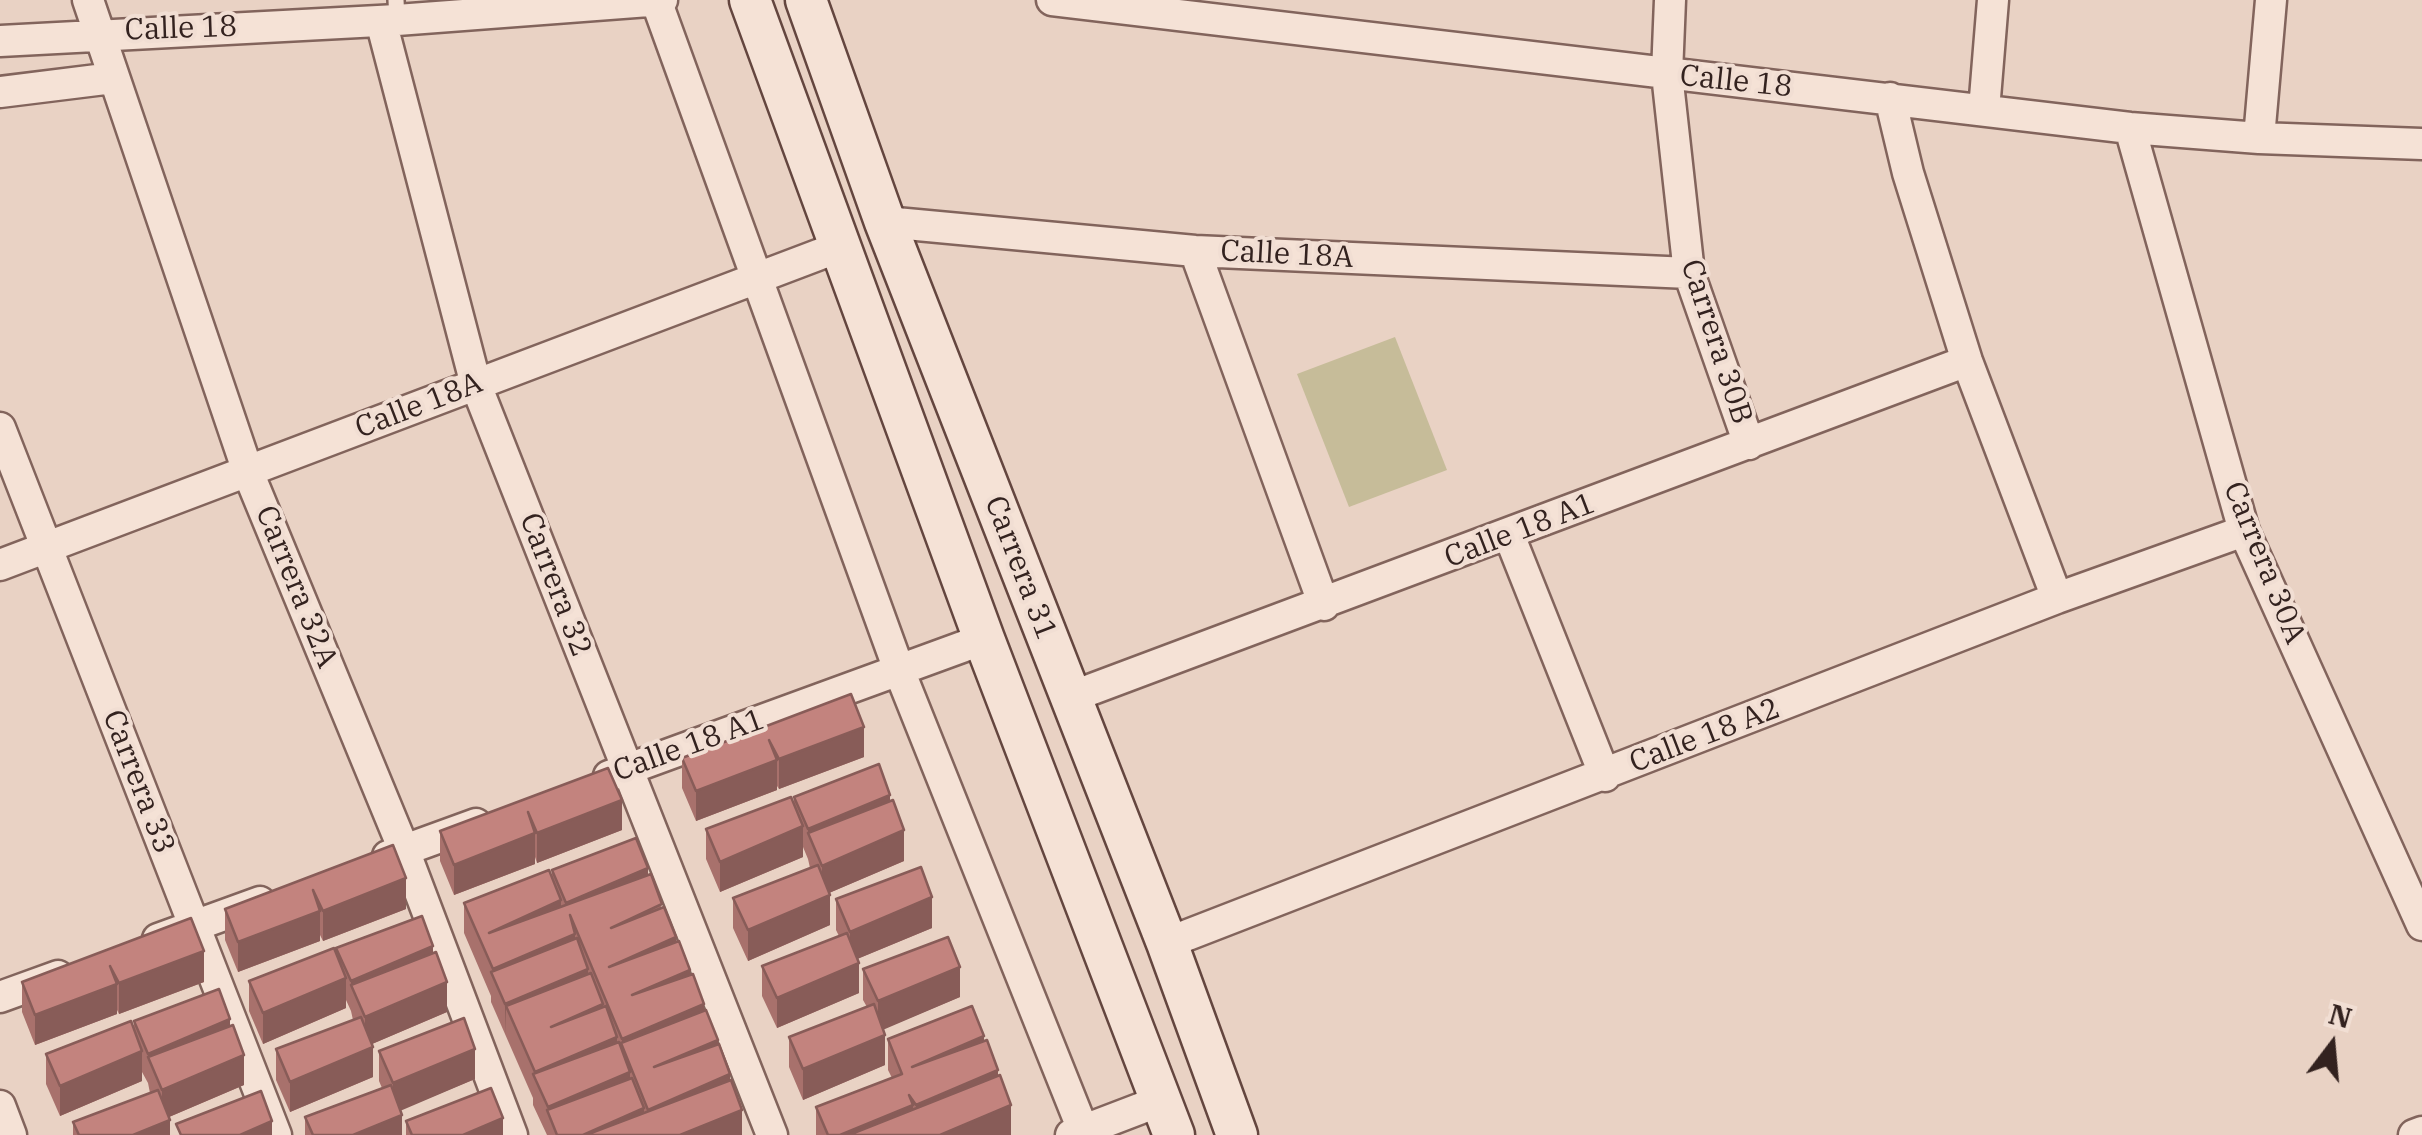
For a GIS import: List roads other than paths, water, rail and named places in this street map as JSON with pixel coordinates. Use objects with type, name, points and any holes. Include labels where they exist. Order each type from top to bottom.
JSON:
[{"type":"main road","name":"Carrera 31","points":[[750,0],[984,639],[1167,1118]]},
{"type":"main road","name":"Carrera 31","points":[[806,0],[886,222],[1167,943],[1236,1135]]},
{"type":"street","points":[[88,0],[97,33]]},
{"type":"street","points":[[659,0],[899,670],[1079,1133],[1167,1118]]},
{"type":"street","name":"Calle 18","points":[[0,41],[659,0]]},
{"type":"street","name":"Calle 18","points":[[1052,0],[2130,128],[2422,144]]},
{"type":"street","name":"Carrera 30B","points":[[1670,0],[1667,74],[1688,273],[1749,444]]},
{"type":"street","points":[[1984,110],[1993,0]]},
{"type":"street","points":[[2259,138],[2270,0]]},
{"type":"street","name":"Carrera 32","points":[[391,14],[476,385],[772,1135]]},
{"type":"street","name":"Carrera 32A","points":[[97,33],[248,472],[404,850],[512,1135]]},
{"type":"street","points":[[0,92],[114,78]]},
{"type":"street","points":[[1890,98],[1908,173],[1968,362],[2057,598]]},
{"type":"street","name":"Carrera 30A","points":[[2130,128],[2244,532],[2422,925]]},
{"type":"street","name":"Calle 18A","points":[[886,222],[1195,251],[1688,273]]},
{"type":"street","name":"Calle 18A","points":[[0,566],[839,248]]},
{"type":"street","points":[[1195,251],[1324,604]]},
{"type":"street","name":"Calle 18 A1","points":[[1071,698],[1968,362]]},
{"type":"street","name":"Carrera 33","points":[[0,428],[276,1135]]},
{"type":"street","name":"Calle 18 A2","points":[[1167,943],[2057,598],[2244,532]]},
{"type":"street","points":[[1510,535],[1605,776]]},
{"type":"street","name":"Calle 18 A1","points":[[572,789],[984,639]]},
{"type":"street","points":[[352,869],[497,816]]},
{"type":"street","points":[[123,952],[281,894]]},
{"type":"street","points":[[0,997],[88,965]]},
{"type":"street","points":[[0,1106],[11,1135]]},
{"type":"street","points":[[2414,1135],[2422,1132]]}]
